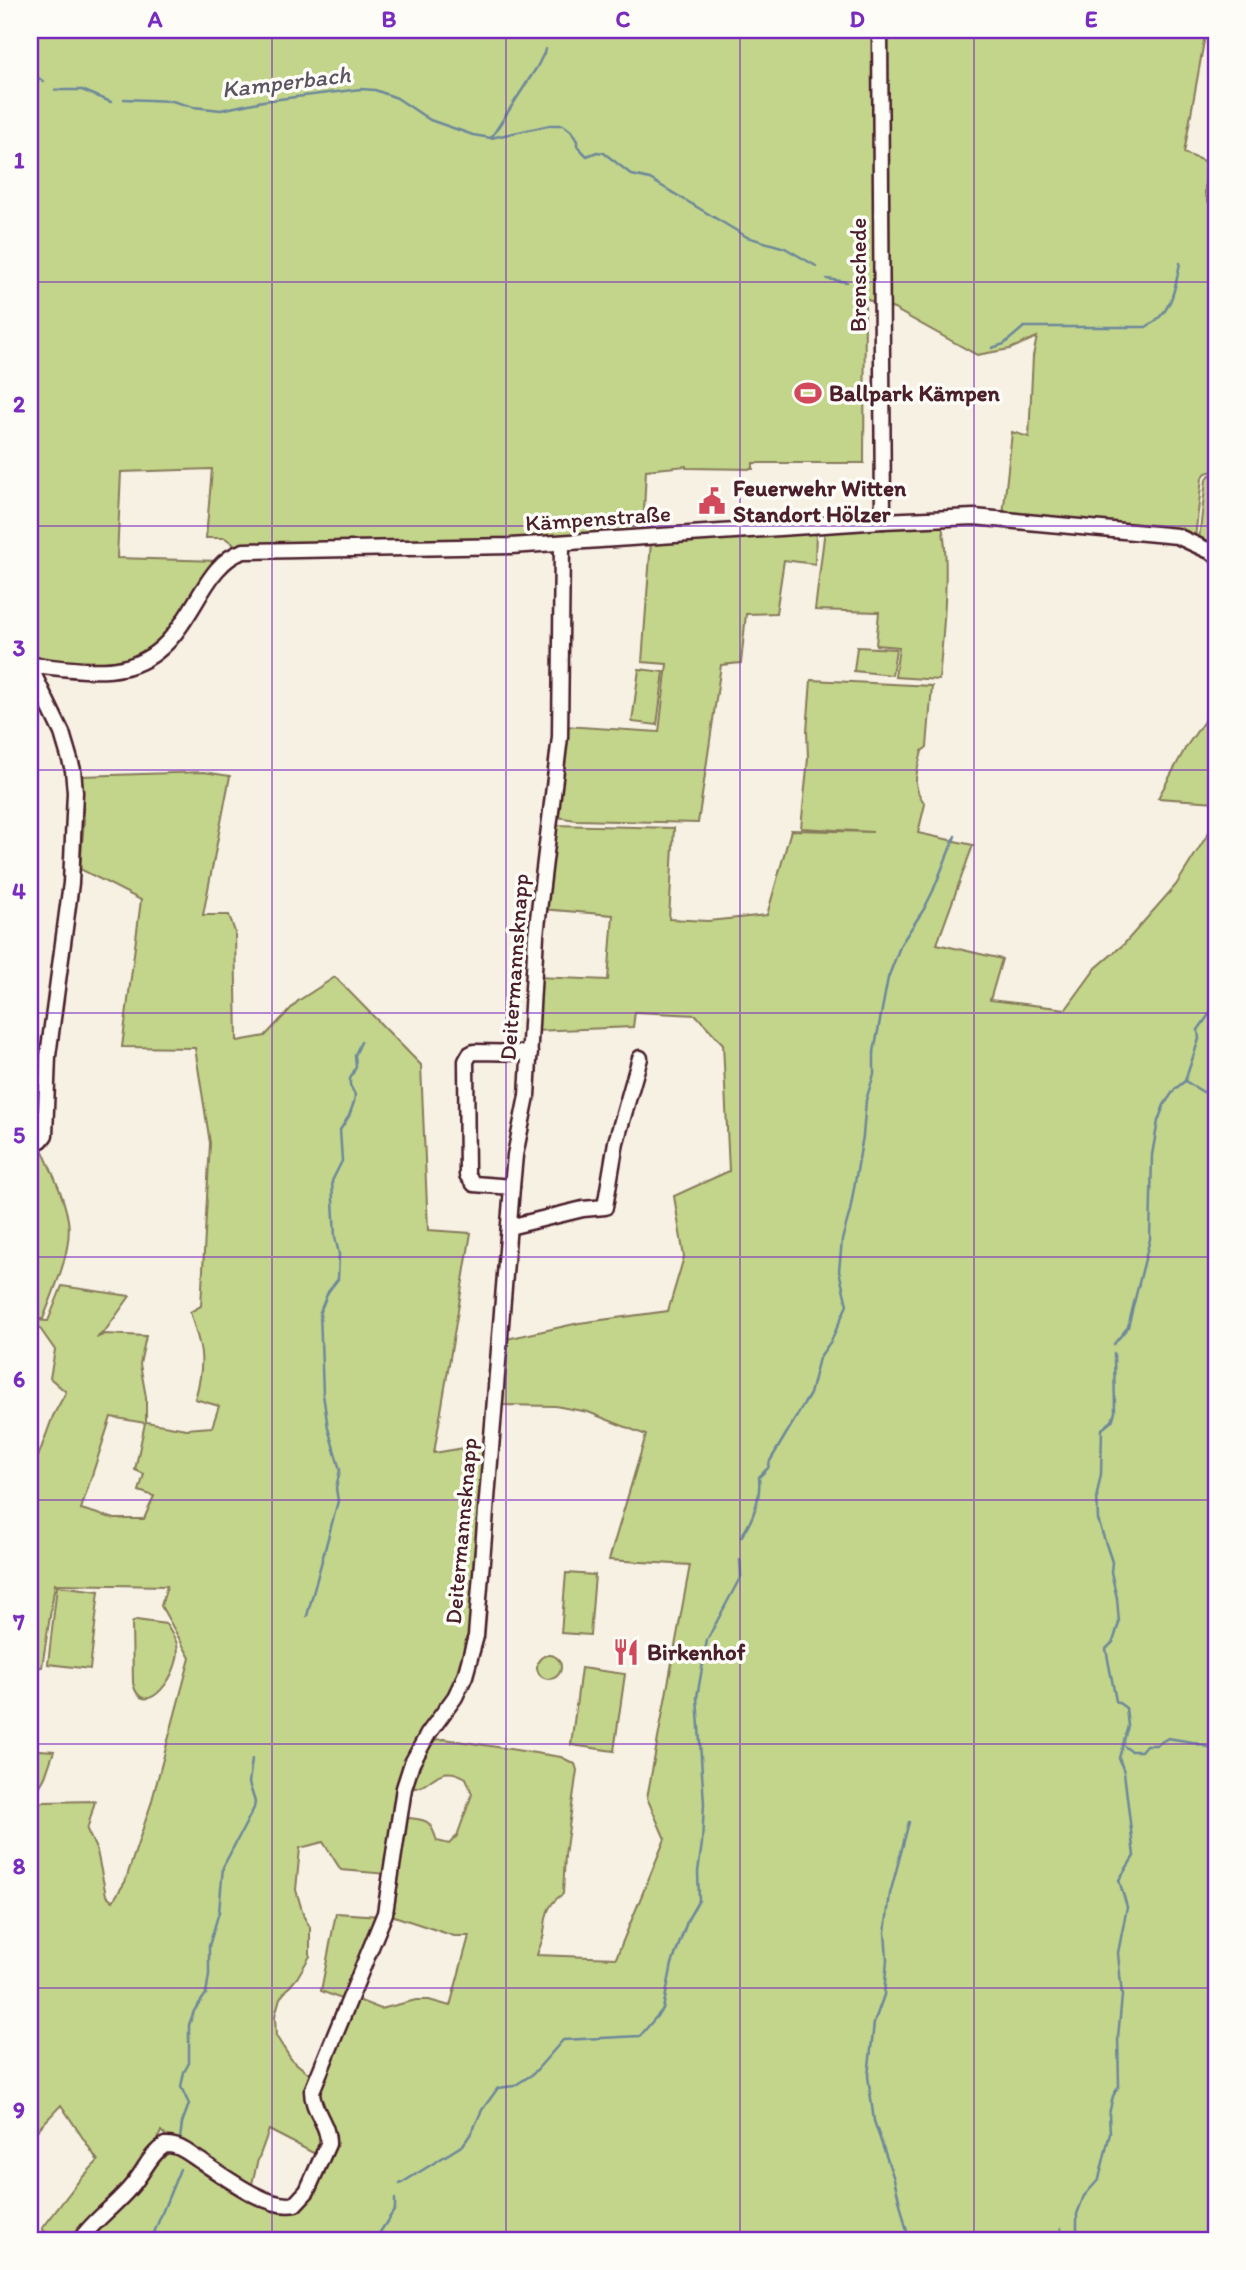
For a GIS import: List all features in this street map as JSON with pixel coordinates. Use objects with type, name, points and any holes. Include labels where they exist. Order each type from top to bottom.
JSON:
[{"type":"street","name":"Brenschede","points":[[880,30],[883,521]]},
{"type":"street","name":"Kämpenstraße","points":[[30,666],[119,669],[139,662],[159,650],[177,632],[226,560],[244,551],[562,543],[974,517],[1144,532],[1187,539],[1216,554]]},
{"type":"street","name":"Deitermannsknapp","points":[[80,2240],[85,2232],[128,2192],[153,2155],[164,2144],[180,2148],[237,2184],[284,2206],[300,2201],[326,2152],[329,2135],[313,2101],[314,2085],[385,1913],[404,1788],[422,1744],[455,1698],[465,1676],[476,1636],[512,1187],[515,1155],[527,1096],[536,935],[560,737],[562,543]]},
{"type":"street","points":[[30,666],[67,747],[75,802],[71,883],[48,1056],[45,1135],[41,1140],[30,1144]]},
{"type":"street","points":[[512,1187],[474,1184],[467,1175],[466,1061],[474,1052],[530,1054]]},
{"type":"street","points":[[509,1227],[583,1209],[605,1207],[616,1142],[640,1058]]},
{"type":"green space","points":[[30,30],[877,30],[884,39],[1108,30],[1206,30],[1184,153],[1206,162],[1205,194],[1216,218],[1216,453],[1213,471],[1202,478],[1195,538],[1003,515],[1012,432],[1029,437],[1033,356],[1037,337],[1010,349],[977,355],[894,309],[865,299],[864,463],[753,463],[753,469],[686,466],[646,470],[643,532],[624,536],[239,548],[225,538],[206,538],[212,469],[121,472],[117,558],[219,561],[175,628],[137,659],[107,665],[30,660]]},
{"type":"green space","points":[[1216,474],[1216,550],[1199,539],[1206,480],[1210,475]]},
{"type":"green space","points":[[940,521],[944,535],[946,575],[939,680],[895,677],[899,647],[876,645],[879,612],[815,610],[825,529]]},
{"type":"green space","points":[[816,530],[815,564],[784,560],[776,613],[746,614],[741,663],[721,665],[698,823],[576,820],[556,817],[565,726],[659,732],[667,664],[642,662],[651,542]]},
{"type":"green space","points":[[857,647],[896,649],[892,675],[854,671]]},
{"type":"green space","points":[[639,669],[664,672],[657,725],[632,722]]},
{"type":"green space","points":[[811,680],[932,686],[927,747],[922,751],[916,778],[920,797],[925,804],[918,833],[973,845],[937,944],[1002,959],[990,1000],[1066,1009],[1096,968],[1124,944],[1176,885],[1216,821],[1216,2240],[86,2240],[158,2154],[168,2149],[288,2209],[328,2152],[316,2099],[353,1998],[381,2009],[416,2000],[429,2000],[450,2006],[469,1936],[454,1936],[388,1914],[402,1817],[426,1821],[432,1827],[437,1841],[449,1844],[457,1836],[472,1794],[466,1778],[456,1773],[440,1774],[423,1786],[408,1788],[429,1740],[445,1739],[561,1757],[575,1764],[577,1770],[565,1855],[563,1894],[548,1910],[537,1955],[616,1958],[665,1839],[647,1798],[690,1565],[609,1560],[646,1435],[588,1412],[555,1406],[497,1405],[502,1340],[579,1323],[668,1311],[684,1257],[674,1196],[729,1171],[723,1044],[696,1015],[635,1012],[633,1027],[534,1031],[537,977],[608,980],[613,915],[542,909],[553,825],[674,828],[669,919],[708,921],[767,915],[791,830],[873,832],[801,828],[808,758]]},
{"type":"green space","points":[[1216,704],[1216,802],[1158,798],[1186,747]]},
{"type":"green space","points":[[204,772],[230,776],[203,915],[229,915],[235,932],[237,1041],[265,1036],[298,1001],[335,977],[421,1065],[428,1230],[471,1233],[434,1453],[488,1444],[472,1635],[452,1696],[419,1742],[387,1874],[341,1870],[323,1842],[300,1848],[296,1890],[310,1927],[310,1956],[297,1978],[280,1998],[275,2016],[276,2036],[291,2059],[314,2078],[327,2135],[321,2157],[269,2130],[251,2188],[218,2168],[210,2158],[167,2137],[161,2131],[146,2162],[112,2203],[75,2240],[55,2240],[42,2229],[98,2161],[61,2105],[30,2138],[30,1807],[43,1802],[95,1801],[87,1830],[97,1851],[106,1895],[113,1901],[125,1882],[151,1804],[190,1658],[161,1606],[167,1586],[55,1584],[42,1667],[30,1669],[30,1463],[35,1465],[53,1416],[66,1392],[50,1378],[55,1350],[34,1320],[48,1321],[62,1286],[130,1296],[105,1331],[96,1338],[105,1334],[146,1336],[140,1364],[146,1397],[146,1422],[186,1429],[212,1427],[219,1406],[195,1399],[201,1375],[201,1355],[190,1312],[201,1306],[210,1143],[195,1048],[122,1047],[141,900],[80,869],[84,820],[81,776]],"holes":[[[111,1417],[145,1423],[135,1470],[144,1474],[139,1491],[154,1496],[144,1519],[115,1519],[81,1509]]]},
{"type":"green space","points":[[42,1149],[64,1202],[69,1232],[61,1271],[43,1319],[30,1319],[30,1152]]},
{"type":"green space","points":[[566,1573],[595,1575],[590,1635],[561,1633]]},
{"type":"green space","points":[[57,1586],[99,1591],[90,1669],[48,1664]]},
{"type":"green space","points":[[136,1620],[166,1624],[177,1644],[178,1655],[169,1679],[153,1696],[145,1698],[138,1694],[133,1683],[132,1623]]},
{"type":"green space","points":[[549,1655],[558,1658],[561,1667],[558,1676],[549,1679],[540,1676],[537,1667],[540,1658]]},
{"type":"green space","points":[[581,1668],[625,1674],[614,1751],[571,1745]]},
{"type":"green space","points":[[30,1751],[54,1751],[45,1777],[30,1803]]},
{"type":"green space","points":[[336,1913],[380,1916],[346,2001],[321,1991]]},
{"type":"waterway","points":[[558,36],[562,31]]},
{"type":"waterway","points":[[491,138],[546,49]]},
{"type":"waterway","name":"Kamperbach","points":[[30,72],[44,82]]},
{"type":"waterway","name":"Kamperbach","points":[[124,99],[172,101],[193,107],[221,110],[263,101],[361,89],[375,90],[397,98],[430,120],[473,135],[491,138],[550,125],[563,125],[571,131],[577,146],[587,156],[597,152],[604,153],[632,175],[650,179],[747,237],[785,248],[816,266]]},
{"type":"waterway","name":"Kamperbach","points":[[55,90],[82,90],[111,102]]},
{"type":"waterway","name":"Kamperbach","points":[[992,348],[1004,344],[1024,327],[1146,327],[1155,322],[1167,308],[1180,263]]},
{"type":"waterway","name":"Kamperbach","points":[[827,279],[847,282]]},
{"type":"waterway","points":[[741,1537],[755,1508],[759,1477],[768,1468],[810,1394],[819,1358],[831,1341],[847,1305],[839,1271],[842,1240],[850,1211],[888,978],[901,944],[933,891],[955,836]]},
{"type":"waterway","points":[[1114,1344],[1128,1327],[1150,1239],[1152,1155],[1158,1121],[1164,1105],[1175,1089],[1185,1081],[1199,1039],[1198,1030],[1213,1004],[1211,988],[1216,977]]},
{"type":"waterway","points":[[307,1616],[338,1501],[336,1488],[340,1470],[328,1428],[323,1394],[320,1312],[328,1292],[338,1279],[339,1254],[335,1237],[332,1181],[342,1161],[340,1130],[354,1102],[355,1095],[350,1079],[356,1067],[355,1055],[361,1042]]},
{"type":"waterway","points":[[1185,1081],[1203,1092],[1216,1092]]},
{"type":"waterway","points":[[1077,2240],[1077,2214],[1084,2196],[1099,2179],[1110,2133],[1109,2114],[1113,2096],[1119,2086],[1118,2037],[1122,1996],[1118,1953],[1127,1907],[1119,1880],[1134,1856],[1124,1772],[1119,1758],[1128,1726],[1126,1708],[1116,1701],[1106,1649],[1113,1642],[1119,1623],[1117,1598],[1111,1572],[1112,1562],[1098,1520],[1097,1494],[1101,1474],[1102,1429],[1112,1421],[1115,1412],[1114,1353]]},
{"type":"waterway","points":[[400,2184],[463,2145],[482,2110],[498,2088],[514,2086],[533,2074],[563,2040],[640,2036],[663,2009],[672,1964],[688,1919],[699,1900],[698,1872],[704,1803],[697,1697],[707,1640],[741,1576],[740,1560]]},
{"type":"waterway","points":[[1125,1747],[1131,1751],[1141,1751],[1146,1745],[1156,1745],[1168,1738],[1216,1750]]},
{"type":"waterway","points":[[180,2139],[189,2104],[181,2087],[189,2063],[189,2025],[194,2011],[206,1994],[209,1946],[219,1912],[223,1867],[254,1808],[255,1802],[249,1783],[252,1759]]},
{"type":"waterway","points":[[909,1822],[890,1894],[885,1932],[887,1960],[884,1995],[874,2023],[868,2076],[874,2121],[894,2179],[909,2240]]},
{"type":"waterway","points":[[151,2240],[180,2169]]},
{"type":"waterway","points":[[375,2240],[395,2209],[395,2199]]},
{"type":"waterway","points":[[1057,2240],[1061,2228]]},
{"type":"place","name":"Ballpark Kämpen","points":[[808,393]]},
{"type":"place","name":"Feuerwehr Witten Standort Hölzer","points":[[712,501]]},
{"type":"place","name":"Birkenhof","points":[[626,1652]]}]
